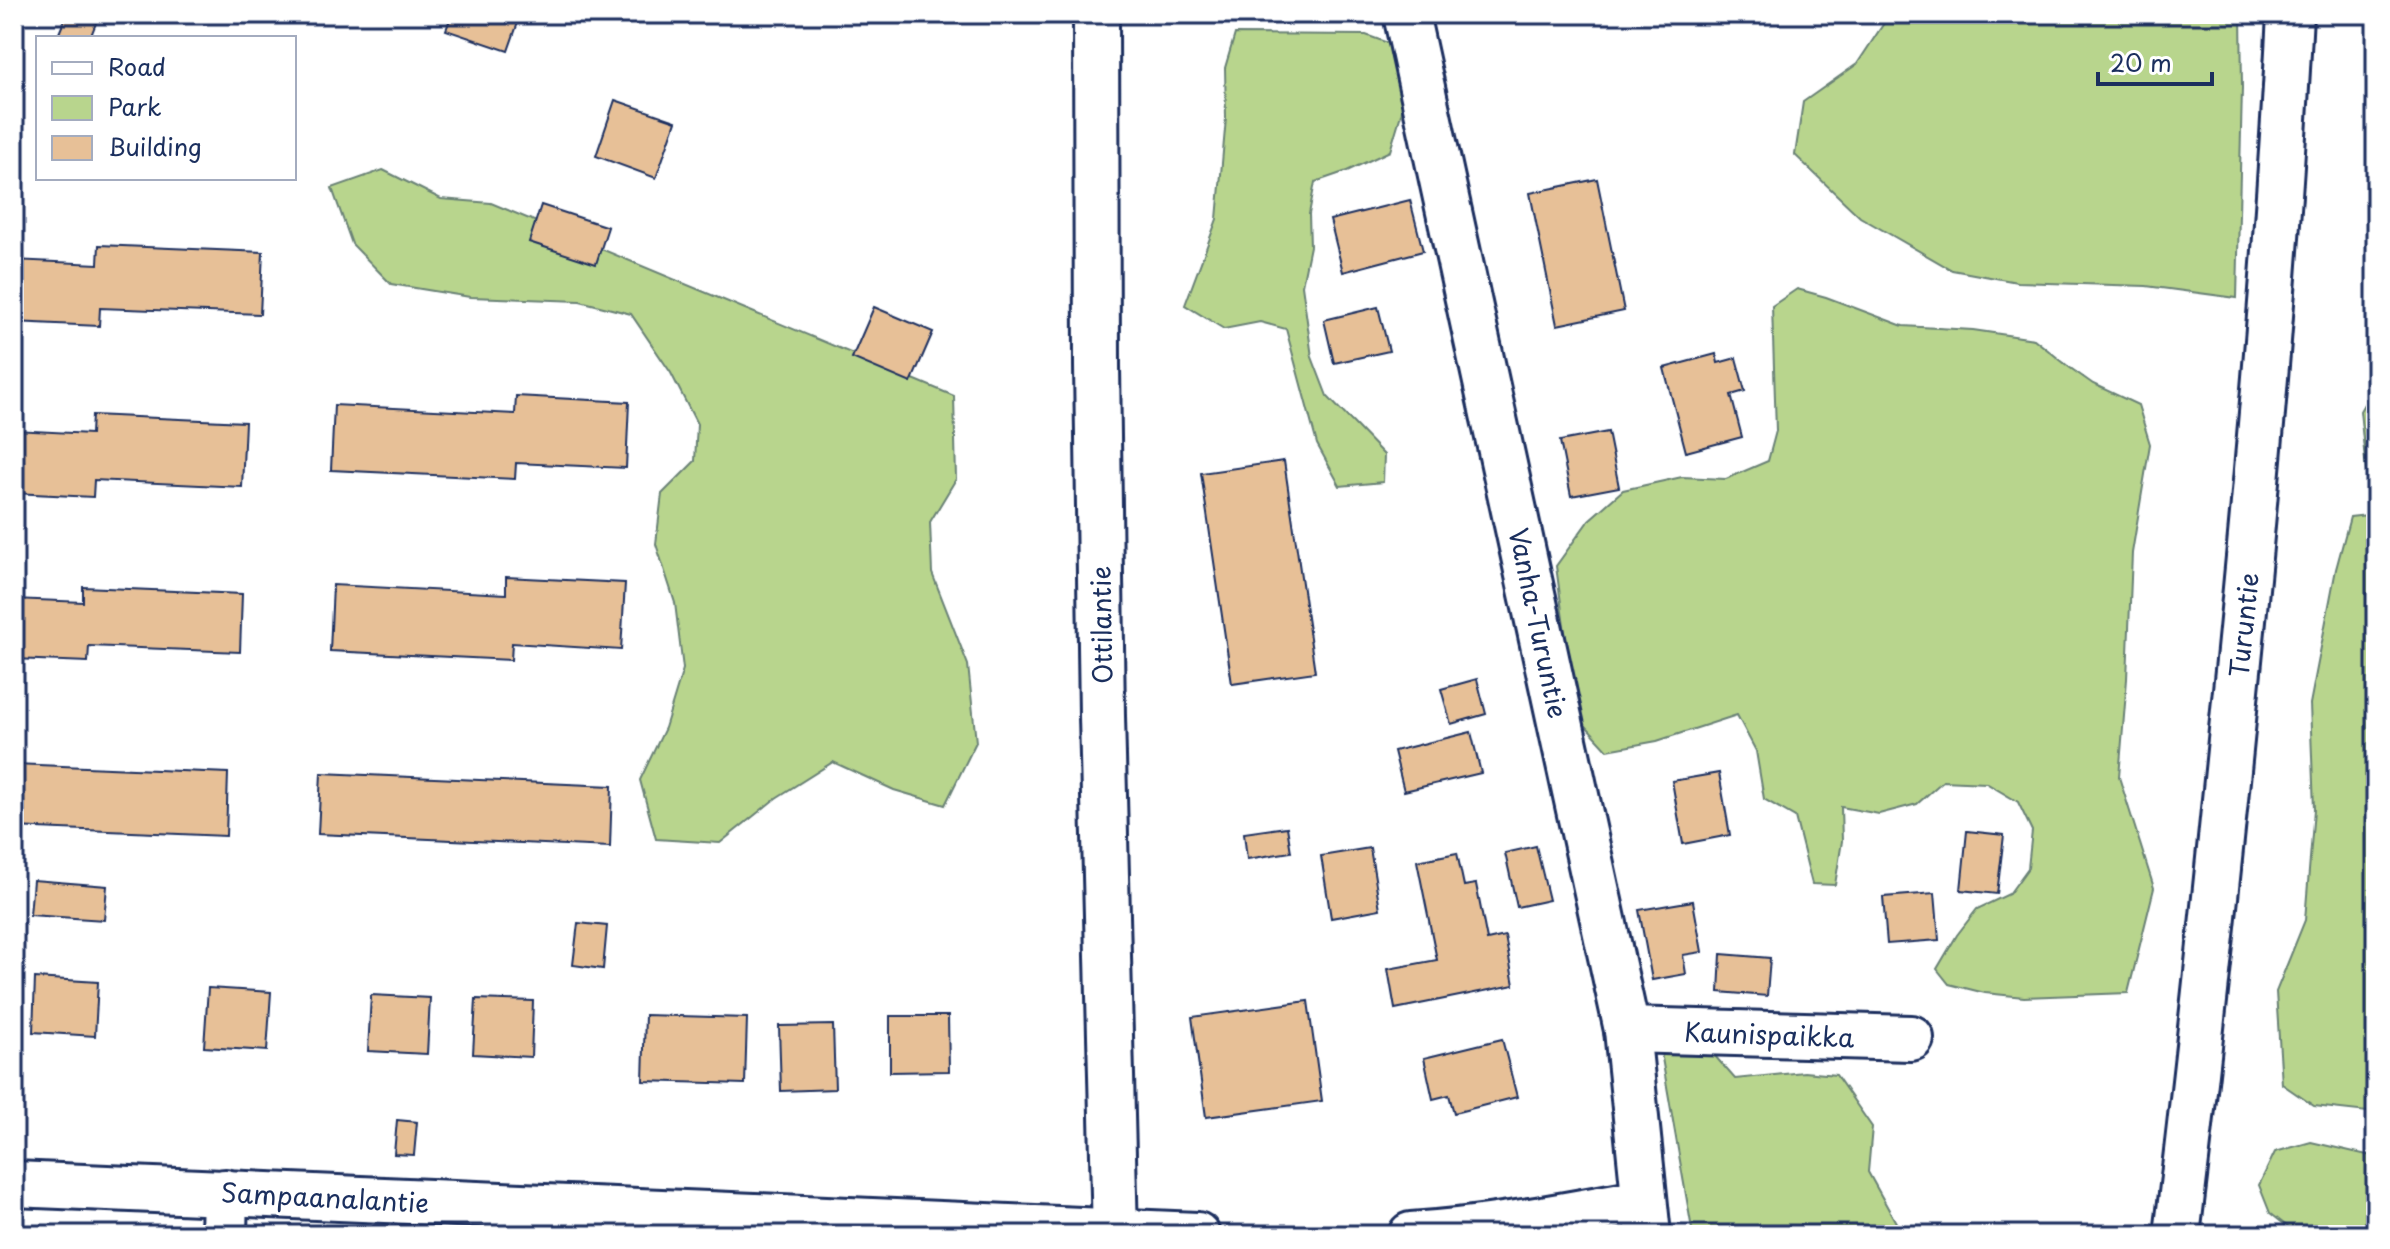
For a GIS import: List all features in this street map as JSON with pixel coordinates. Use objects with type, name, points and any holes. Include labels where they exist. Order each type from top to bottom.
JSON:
[{"type":"main road","name":"Ottilantie","points":[[1096,14],[1102,716],[1115,1234]]},
{"type":"main road","name":"Vanha-Turuntie","points":[[1406,14],[1627,1030],[1646,1218]]},
{"type":"main road","name":"Turuntie","points":[[2177,1235],[2202,1030],[2261,443],[2283,163],[2290,14]]},
{"type":"main road","name":"Kaunispaikka","points":[[1627,1030],[1911,1038]]},
{"type":"main road","name":"Sampaanalantie","points":[[14,1184],[1115,1234],[1197,1235]]},
{"type":"main road","points":[[224,1235],[225,1192]]},
{"type":"main road","points":[[1411,1235],[1559,1217],[1646,1218]]},
{"type":"green space","points":[[1890,14],[2241,14],[2237,298],[2146,286],[2017,282],[1952,270],[1860,217],[1795,155],[1803,102],[1857,64]]},
{"type":"green space","points":[[1235,34],[1366,35],[1399,47],[1404,104],[1390,151],[1315,182],[1309,214],[1310,246],[1302,285],[1312,357],[1327,396],[1384,455],[1383,482],[1340,486],[1317,444],[1286,329],[1260,322],[1224,329],[1185,305],[1217,219],[1226,118],[1225,68]]},
{"type":"green space","points":[[383,170],[441,199],[491,203],[954,396],[956,479],[930,522],[932,573],[968,665],[976,742],[945,805],[894,790],[833,762],[776,798],[720,843],[656,839],[640,780],[665,728],[683,669],[675,603],[656,544],[662,494],[695,461],[697,424],[671,373],[631,314],[580,301],[470,297],[391,284],[352,244],[332,188]]},
{"type":"green space","points":[[1797,289],[1903,326],[1973,330],[2034,339],[2093,384],[2138,405],[2150,444],[2132,553],[2119,777],[2154,888],[2128,993],[2024,997],[1985,993],[1949,984],[1937,969],[1977,909],[2009,894],[2028,868],[2032,831],[2018,802],[1986,783],[1943,781],[1917,804],[1879,814],[1841,807],[1842,841],[1835,885],[1812,884],[1795,817],[1764,799],[1756,751],[1737,715],[1657,741],[1608,750],[1576,715],[1556,566],[1589,520],[1623,490],[1682,477],[1726,479],[1768,461],[1776,431],[1772,306]]},
{"type":"green space","points":[[2376,383],[2376,490],[2366,470],[2360,411]]},
{"type":"green space","points":[[2376,514],[2376,1113],[2314,1106],[2282,1084],[2276,992],[2305,920],[2314,809],[2310,704],[2336,569],[2350,517]]},
{"type":"green space","points":[[1656,1024],[1708,1048],[1735,1079],[1804,1072],[1836,1075],[1872,1127],[1868,1172],[1901,1235],[1693,1235]]},
{"type":"green space","points":[[2311,1142],[2376,1157],[2376,1235],[2288,1235],[2289,1228],[2270,1213],[2259,1185],[2275,1152]]},
{"type":"green space","points":[[549,1223],[624,1225],[679,1235],[513,1235]]},
{"type":"building","points":[[67,14],[89,14],[98,18],[91,36],[58,36]]},
{"type":"building","points":[[452,14],[521,14],[508,51],[446,30]]},
{"type":"building","points":[[615,100],[676,121],[656,178],[596,156]]},
{"type":"building","points":[[1597,179],[1624,311],[1557,325],[1530,193]]},
{"type":"building","points":[[1410,200],[1423,251],[1343,272],[1330,220]]},
{"type":"building","points":[[541,205],[608,227],[596,264],[529,242]]},
{"type":"building","points":[[99,245],[263,252],[260,314],[100,308],[99,326],[14,322],[14,260],[98,264]]},
{"type":"building","points":[[874,307],[933,332],[911,383],[852,358]]},
{"type":"building","points":[[1378,307],[1389,351],[1334,363],[1324,320]]},
{"type":"building","points":[[1716,354],[1718,363],[1736,358],[1745,391],[1731,395],[1742,437],[1686,452],[1664,368]]},
{"type":"building","points":[[516,396],[629,402],[626,468],[516,463],[515,479],[331,470],[334,405],[515,414]]},
{"type":"building","points":[[92,415],[245,422],[242,487],[94,480],[93,497],[14,493],[14,430],[91,434]]},
{"type":"building","points":[[1608,432],[1619,487],[1571,496],[1560,441]]},
{"type":"building","points":[[1284,461],[1315,672],[1232,684],[1201,473]]},
{"type":"building","points":[[506,577],[625,583],[621,650],[512,643],[511,660],[330,651],[333,585],[506,594]]},
{"type":"building","points":[[83,587],[242,594],[240,652],[89,646],[88,662],[14,659],[14,599],[83,602]]},
{"type":"building","points":[[1477,679],[1486,714],[1451,724],[1441,689]]},
{"type":"building","points":[[1471,732],[1481,773],[1404,791],[1394,751]]},
{"type":"building","points":[[14,764],[228,773],[226,836],[14,827]]},
{"type":"building","points":[[321,773],[612,786],[610,847],[318,834]]},
{"type":"building","points":[[1719,773],[1730,835],[1683,844],[1672,781]]},
{"type":"building","points":[[1287,827],[1291,852],[1247,859],[1244,833]]},
{"type":"building","points":[[1967,831],[2004,835],[1997,894],[1961,890]]},
{"type":"building","points":[[1536,846],[1549,900],[1517,907],[1505,853]]},
{"type":"building","points":[[1370,848],[1380,909],[1331,918],[1321,856]]},
{"type":"building","points":[[1457,853],[1464,886],[1476,884],[1487,940],[1505,936],[1514,985],[1395,1009],[1388,969],[1437,960],[1417,861]]},
{"type":"building","points":[[33,880],[107,886],[104,920],[30,915]]},
{"type":"building","points":[[1935,893],[1939,940],[1887,944],[1883,897]]},
{"type":"building","points":[[1693,901],[1702,952],[1683,955],[1686,974],[1652,980],[1639,910]]},
{"type":"building","points":[[578,923],[607,926],[603,969],[573,965]]},
{"type":"building","points":[[1721,954],[1770,958],[1767,996],[1719,992]]},
{"type":"building","points":[[35,978],[98,982],[95,1036],[33,1032]]},
{"type":"building","points":[[208,988],[271,992],[267,1051],[204,1047]]},
{"type":"building","points":[[371,995],[430,998],[427,1054],[368,1051]]},
{"type":"building","points":[[476,999],[533,1001],[531,1057],[473,1054]]},
{"type":"building","points":[[1308,1001],[1322,1101],[1206,1117],[1192,1017]]},
{"type":"building","points":[[645,1015],[747,1018],[745,1084],[643,1081]]},
{"type":"building","points":[[890,1016],[948,1016],[949,1071],[890,1072]]},
{"type":"building","points":[[833,1025],[835,1089],[781,1091],[779,1026]]},
{"type":"building","points":[[1502,1039],[1517,1097],[1454,1113],[1449,1095],[1433,1099],[1424,1058]]},
{"type":"building","points":[[14,1111],[18,1112],[17,1148],[14,1148]]},
{"type":"building","points":[[397,1120],[417,1122],[414,1155],[394,1154]]}]
